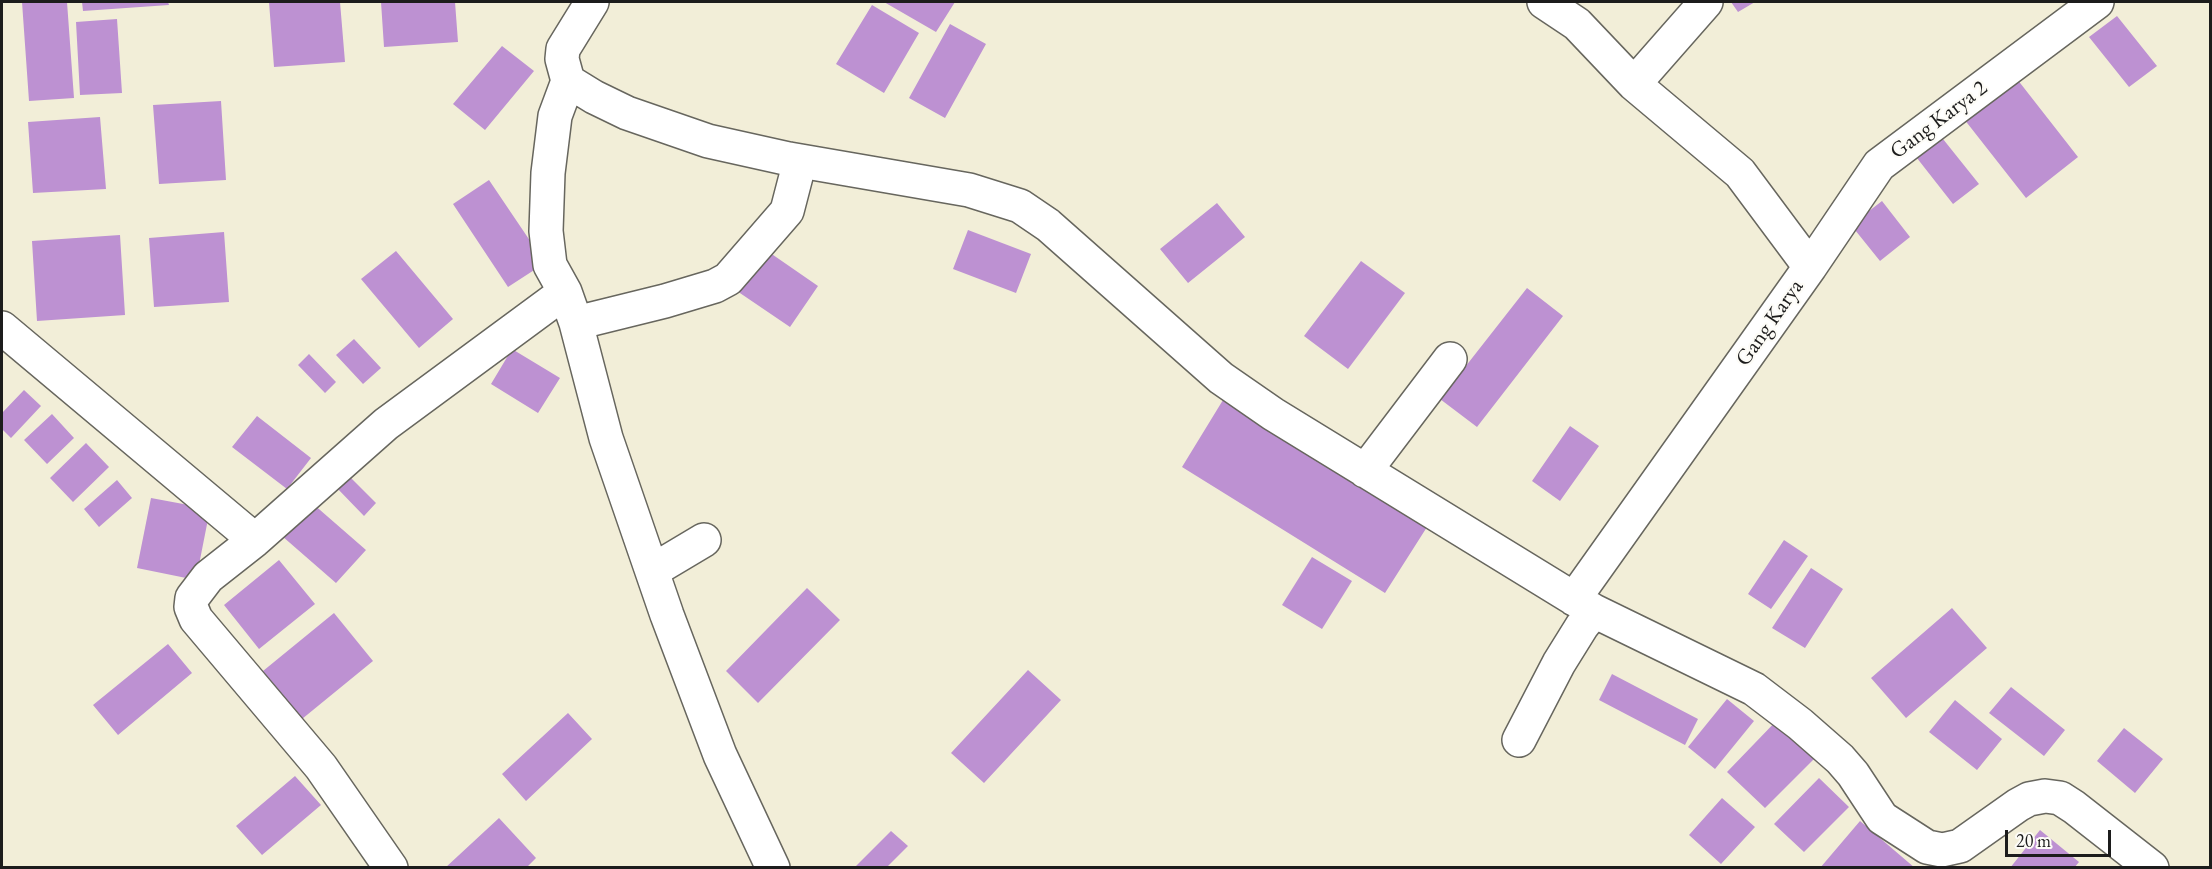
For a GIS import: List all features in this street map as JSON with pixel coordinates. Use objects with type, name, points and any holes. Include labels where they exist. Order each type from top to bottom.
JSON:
[{"type":"street","points":[[592,2],[563,49],[562,59],[568,81],[555,116],[546,201],[550,265],[565,292],[576,323],[606,438],[720,755],[773,867]]},
{"type":"street","name":"Gang Karya","points":[[1519,740],[1559,663],[1582,626],[1584,605],[1810,267],[1740,173],[1634,84],[1577,24],[1544,2]]},
{"type":"street","points":[[1634,84],[1706,2]]},
{"type":"street","name":"Gang Karya 2","points":[[1810,267],[1879,165],[2097,2]]},
{"type":"street","points":[[568,81],[627,113],[698,138],[800,161],[969,190],[1020,206],[1048,225],[1221,378],[1274,414],[1584,605],[1754,689],[1800,724],[1840,759],[1853,774],[1882,818],[1927,847],[1942,850],[1960,846],[2029,799],[2045,796],[2060,798],[2074,807],[2152,867]]},
{"type":"street","points":[[576,323],[656,304],[716,286],[728,279],[787,211],[800,161]]},
{"type":"street","points":[[391,867],[321,767],[196,619],[191,607],[192,598],[208,577],[255,540],[386,424],[565,292]]},
{"type":"street","points":[[5,338],[255,540]]},
{"type":"street","points":[[1365,471],[1450,359]]},
{"type":"street","points":[[652,571],[704,540]]},
{"type":"building","points":[[22,2],[67,2],[74,98],[29,101]]},
{"type":"building","points":[[82,2],[168,2],[169,5],[83,11]]},
{"type":"building","points":[[269,2],[340,2],[345,62],[274,67]]},
{"type":"building","points":[[381,2],[455,2],[458,42],[384,47]]},
{"type":"building","points":[[884,2],[955,2],[936,32]]},
{"type":"building","points":[[1731,2],[1755,2],[1738,12]]},
{"type":"building","points":[[872,5],[919,33],[884,93],[836,64]]},
{"type":"building","points":[[2117,16],[2157,66],[2129,87],[2089,37]]},
{"type":"building","points":[[117,19],[122,93],[80,95],[76,22]]},
{"type":"building","points":[[950,24],[986,44],[945,118],[909,98]]},
{"type":"building","points":[[502,46],[534,71],[485,130],[453,104]]},
{"type":"building","points":[[2017,79],[2078,157],[2026,198],[1964,119]]},
{"type":"building","points":[[221,101],[226,180],[159,184],[153,105]]},
{"type":"building","points":[[100,117],[106,189],[33,193],[28,122]]},
{"type":"building","points":[[1939,134],[1979,184],[1953,204],[1913,153]]},
{"type":"building","points":[[489,180],[545,263],[508,287],[453,204]]},
{"type":"building","points":[[1882,201],[1910,237],[1880,261],[1851,225]]},
{"type":"building","points":[[1217,203],[1245,237],[1188,283],[1160,249]]},
{"type":"building","points":[[968,230],[1031,254],[1016,293],[953,269]]},
{"type":"building","points":[[224,232],[229,302],[154,307],[149,238]]},
{"type":"building","points":[[120,235],[125,315],[37,321],[32,241]]},
{"type":"building","points":[[763,248],[818,286],[790,327],[734,289]]},
{"type":"building","points":[[396,251],[453,319],[419,348],[361,279]]},
{"type":"building","points":[[1361,261],[1405,293],[1348,369],[1304,336]]},
{"type":"building","points":[[1527,288],[1563,316],[1477,427],[1440,399]]},
{"type":"building","points":[[354,339],[381,368],[363,384],[336,355]]},
{"type":"building","points":[[512,349],[560,378],[538,413],[491,384]]},
{"type":"building","points":[[309,354],[336,382],[325,393],[298,365]]},
{"type":"building","points":[[24,390],[41,406],[11,438],[2,429],[2,413]]},
{"type":"building","points":[[1223,400],[1427,527],[1385,593],[1182,467]]},
{"type":"building","points":[[52,414],[74,438],[47,464],[24,440]]},
{"type":"building","points":[[257,416],[311,458],[287,489],[232,447]]},
{"type":"building","points":[[1570,426],[1599,446],[1560,501],[1532,481]]},
{"type":"building","points":[[86,443],[109,467],[73,502],[50,478]]},
{"type":"building","points":[[347,474],[376,503],[364,516],[335,486]]},
{"type":"building","points":[[117,480],[132,498],[99,527],[84,509]]},
{"type":"building","points":[[151,498],[210,509],[196,580],[137,568]]},
{"type":"building","points":[[312,503],[366,550],[336,583],[282,536]]},
{"type":"building","points":[[1784,540],[1808,556],[1771,609],[1748,594]]},
{"type":"building","points":[[1312,557],[1352,581],[1322,629],[1282,605]]},
{"type":"building","points":[[279,560],[315,604],[259,649],[224,605]]},
{"type":"building","points":[[1811,568],[1843,589],[1805,648],[1772,628]]},
{"type":"building","points":[[807,588],[840,620],[758,703],[726,671]]},
{"type":"building","points":[[1952,608],[1987,648],[1906,718],[1871,678]]},
{"type":"building","points":[[334,613],[373,661],[302,719],[263,671]]},
{"type":"building","points":[[168,644],[192,673],[118,735],[93,705]]},
{"type":"building","points":[[1028,670],[1061,700],[984,783],[951,753]]},
{"type":"building","points":[[1612,674],[1698,719],[1685,745],[1599,700]]},
{"type":"building","points":[[2011,687],[2065,730],[2044,756],[1989,713]]},
{"type":"building","points":[[1727,699],[1754,721],[1715,769],[1688,747]]},
{"type":"building","points":[[1955,700],[2002,739],[1977,770],[1929,732]]},
{"type":"building","points":[[568,713],[592,739],[526,801],[502,774]]},
{"type":"building","points":[[1781,716],[1820,753],[1765,808],[1727,772]]},
{"type":"building","points":[[2124,728],[2163,759],[2135,793],[2097,761]]},
{"type":"building","points":[[295,776],[321,805],[262,855],[236,826]]},
{"type":"building","points":[[1819,778],[1849,807],[1804,852],[1774,824]]},
{"type":"building","points":[[1722,798],[1755,827],[1721,864],[1689,835]]},
{"type":"building","points":[[499,818],[536,858],[526,868],[445,868]]},
{"type":"building","points":[[1860,821],[1915,868],[1820,868]]},
{"type":"building","points":[[2040,830],[2079,862],[2074,868],[2010,868]]},
{"type":"building","points":[[891,831],[908,846],[886,868],[854,868]]}]
